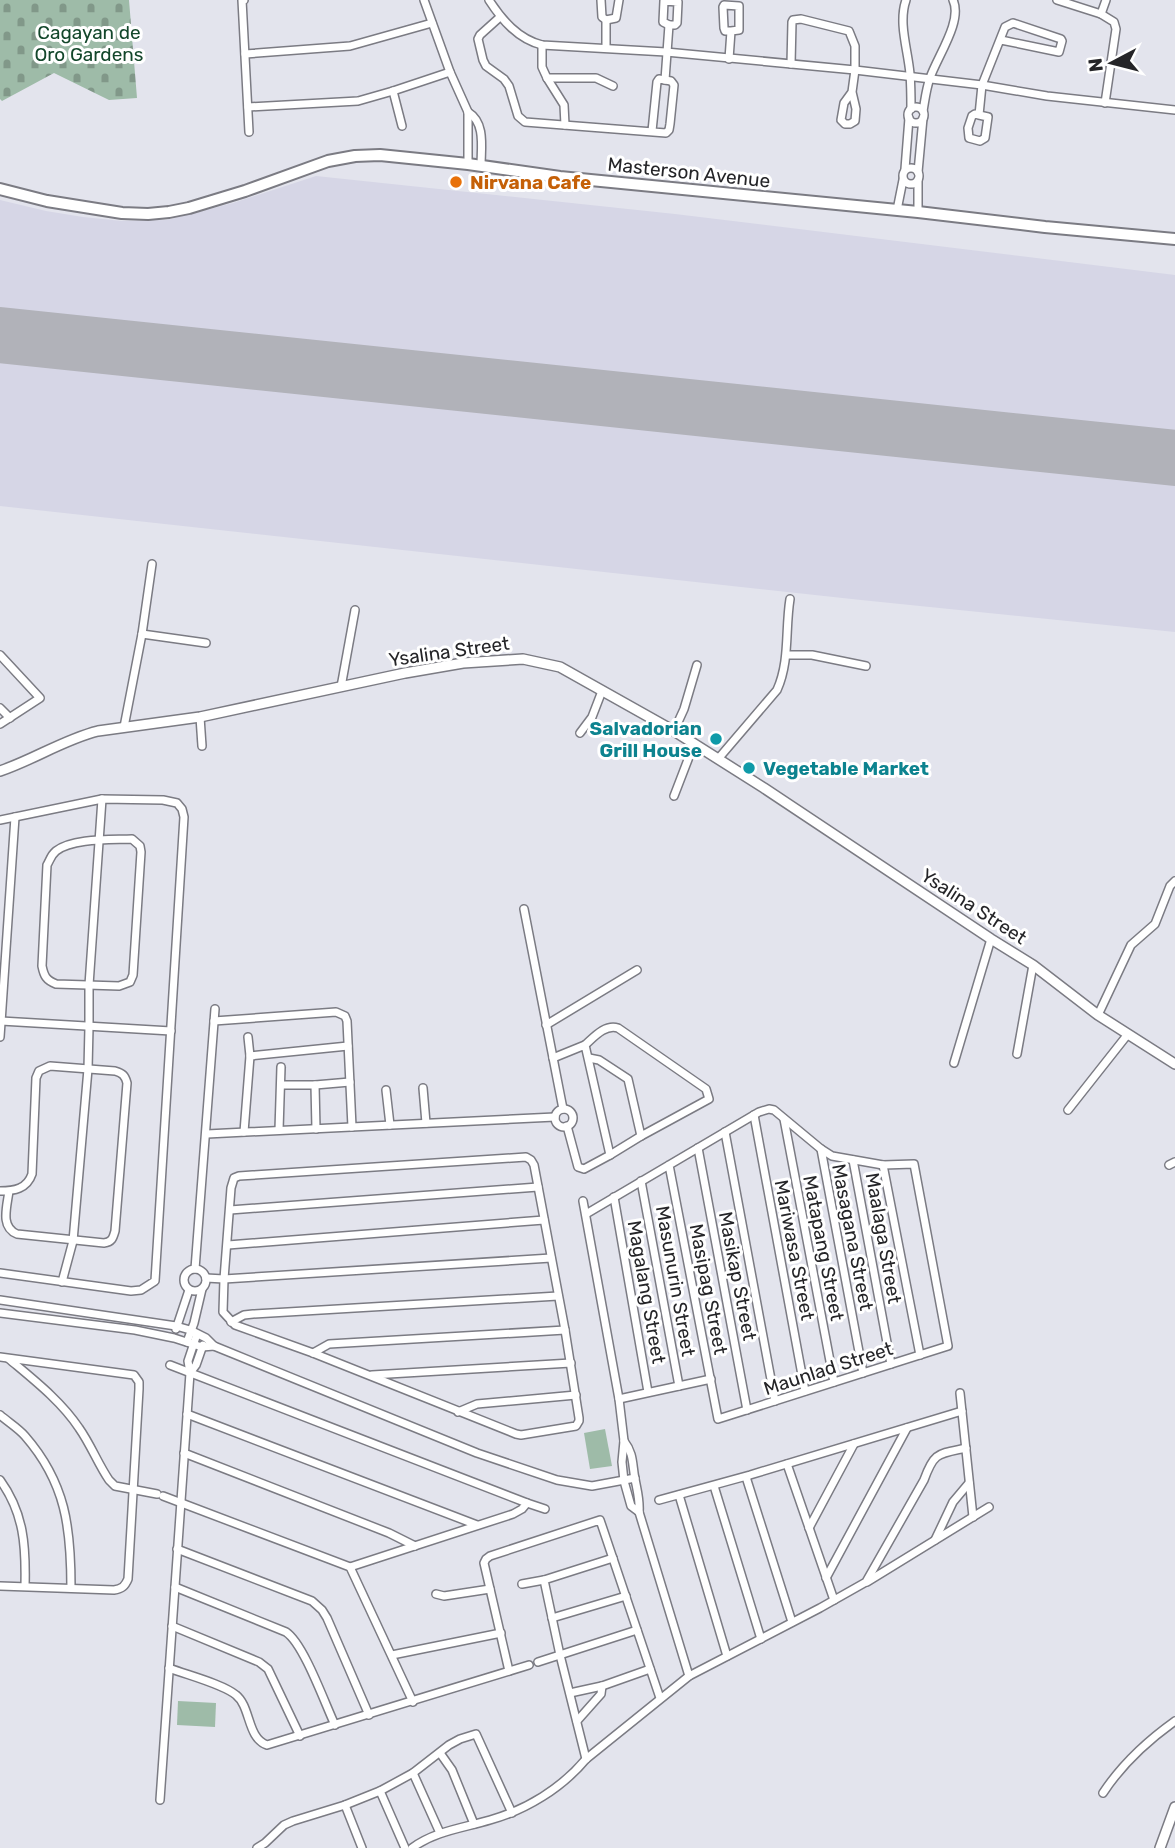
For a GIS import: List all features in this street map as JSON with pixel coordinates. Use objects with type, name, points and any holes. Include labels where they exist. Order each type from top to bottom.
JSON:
[{"type":"main road","name":"Masterson Avenue","points":[[0,189],[47,201],[122,213],[148,214],[189,208],[328,161],[380,155],[560,177],[1175,239]]},
{"type":"street","points":[[244,0],[249,132]]},
{"type":"street","points":[[424,0],[450,72],[468,112],[468,164]]},
{"type":"street","points":[[489,0],[500,17],[523,38],[542,45],[666,52],[856,70],[1175,110]]},
{"type":"street","points":[[601,0],[601,14],[606,20],[606,48]]},
{"type":"street","points":[[606,20],[616,19],[619,0]]},
{"type":"street","points":[[897,210],[905,169],[911,109],[903,23],[906,0]]},
{"type":"street","points":[[1057,0],[1101,14],[1114,23],[1116,29],[1105,103]]},
{"type":"street","points":[[1083,9],[1086,0]]},
{"type":"street","points":[[1101,14],[1106,0]]},
{"type":"street","points":[[918,212],[923,115],[929,79],[950,32],[956,1]]},
{"type":"street","points":[[500,17],[478,38],[486,66],[509,86],[521,120],[664,133],[670,130],[674,85],[671,81],[659,79],[657,82],[652,131]]},
{"type":"street","points":[[791,64],[792,22],[796,19],[849,31],[855,46],[856,70],[852,92]]},
{"type":"street","points":[[245,54],[350,46],[432,23]]},
{"type":"street","points":[[979,115],[982,85],[1005,27],[1013,23],[1062,41],[1059,52],[1001,40]]},
{"type":"street","points":[[665,80],[669,25]]},
{"type":"street","points":[[729,59],[730,31]]},
{"type":"street","points":[[542,45],[542,67],[564,105],[565,125]]},
{"type":"street","points":[[248,107],[347,103],[450,72]]},
{"type":"street","points":[[547,78],[596,78],[613,86]]},
{"type":"street","points":[[393,91],[402,126]]},
{"type":"street","points":[[911,109],[918,107],[923,115]]},
{"type":"street","points":[[468,112],[479,124],[481,166]]},
{"type":"street","points":[[909,118],[918,122],[923,115]]},
{"type":"street","points":[[468,138],[480,138]]},
{"type":"street","points":[[903,180],[909,185],[916,183],[918,176],[913,168],[905,169]]},
{"type":"street","points":[[124,727],[152,564]]},
{"type":"street","points":[[718,760],[777,690],[787,655],[790,599]]},
{"type":"street","points":[[341,687],[355,610]]},
{"type":"street","points":[[142,634],[206,643]]},
{"type":"street","points":[[0,655],[40,698],[0,724]]},
{"type":"street","points":[[787,655],[812,655],[866,666]]},
{"type":"street","name":"Ysalina Street","points":[[0,771],[87,733],[264,705],[405,673],[463,663],[523,659],[560,667],[674,731],[764,788],[1033,965],[1098,1015],[1175,1064]]},
{"type":"street","points":[[674,731],[684,709],[697,665]]},
{"type":"street","points":[[580,733],[592,717],[603,691]]},
{"type":"street","points":[[0,708],[10,718]]},
{"type":"street","points":[[200,717],[202,746]]},
{"type":"street","points":[[674,796],[694,744]]},
{"type":"street","points":[[62,1282],[73,1241],[88,1069],[89,985],[102,799]]},
{"type":"street","points":[[0,820],[102,799],[163,800],[177,803],[184,817],[155,1281],[141,1290],[131,1292],[0,1273]]},
{"type":"street","points":[[0,1037],[15,817]]},
{"type":"street","points":[[132,839],[140,846],[133,975],[130,982],[119,986],[56,984],[48,981],[42,967],[47,865],[58,849],[98,840],[132,839]]},
{"type":"street","points":[[1098,1015],[1131,944],[1155,924],[1175,881]]},
{"type":"street","points":[[524,909],[564,1109]]},
{"type":"street","points":[[954,1063],[991,939]]},
{"type":"street","points":[[1017,1054],[1033,965]]},
{"type":"street","points":[[546,1025],[636,970]]},
{"type":"street","points":[[195,1269],[215,1009]]},
{"type":"street","points":[[214,1021],[337,1012],[345,1016],[352,1127]]},
{"type":"street","points":[[1,1021],[171,1031]]},
{"type":"street","points":[[553,1058],[585,1045],[604,1029],[612,1026],[706,1089],[709,1100],[584,1169],[578,1167],[567,1126]]},
{"type":"street","points":[[1068,1110],[1128,1034]]},
{"type":"street","points":[[244,1132],[250,1056],[248,1037]]},
{"type":"street","points":[[585,1045],[610,1155]]},
{"type":"street","points":[[250,1056],[348,1046]]},
{"type":"street","points":[[589,1058],[599,1060],[628,1079],[641,1136]]},
{"type":"street","points":[[50,1066],[114,1071],[126,1077],[115,1231],[109,1242],[73,1241],[11,1232],[5,1222],[4,1191],[26,1185],[32,1174],[36,1078],[39,1071],[50,1066]]},
{"type":"street","points":[[279,1130],[281,1067]]},
{"type":"street","points":[[281,1085],[350,1082]]},
{"type":"street","points":[[315,1085],[316,1129]]},
{"type":"street","points":[[423,1088],[426,1123]]},
{"type":"street","points":[[386,1090],[390,1125]]},
{"type":"street","points":[[564,1109],[573,1116],[572,1122],[567,1126],[558,1125],[555,1117],[558,1111],[564,1109]]},
{"type":"street","points":[[586,1214],[754,1115],[769,1109],[778,1113],[832,1156],[883,1165],[920,1355]]},
{"type":"street","name":"Mariwasa Street","points":[[754,1115],[805,1391]]},
{"type":"street","points":[[206,1134],[555,1117]]},
{"type":"street","name":"Matapang Street","points":[[784,1119],[834,1382]]},
{"type":"street","points":[[725,1132],[775,1401]]},
{"type":"street","name":"Masikap Street","points":[[698,1148],[747,1410]]},
{"type":"street","name":"Masagana Street","points":[[821,1149],[863,1373]]},
{"type":"street","points":[[526,1157],[534,1166],[538,1187],[576,1395],[579,1421],[573,1427],[518,1434],[245,1329],[232,1322],[223,1312],[231,1188],[234,1178],[246,1174],[526,1157]]},
{"type":"street","name":"Maalaga Street","points":[[853,1160],[891,1364]]},
{"type":"street","name":"Maunlad Street","points":[[718,1419],[948,1346],[914,1164],[883,1165]]},
{"type":"street","name":"Masipag Street","points":[[669,1165],[718,1419]]},
{"type":"street","name":"Masunurin Street","points":[[641,1181],[679,1386]]},
{"type":"street","points":[[230,1210],[538,1187]]},
{"type":"street","name":"Magalang Street","points":[[614,1197],[648,1392]]},
{"type":"street","points":[[583,1201],[619,1399],[624,1441],[624,1480],[631,1506],[639,1512]]},
{"type":"street","points":[[228,1245],[544,1220]]},
{"type":"street","points":[[206,1278],[551,1258]]},
{"type":"street","points":[[160,1800],[190,1373],[188,1361],[194,1323],[206,1282],[202,1272],[195,1269],[188,1271],[184,1284],[195,1292],[202,1289]]},
{"type":"street","points":[[174,1338],[189,1290]]},
{"type":"street","points":[[232,1322],[244,1315],[253,1314],[558,1296]]},
{"type":"street","points":[[0,1300],[176,1326],[206,1338],[214,1346],[464,1448],[557,1480],[592,1486],[635,1478]]},
{"type":"street","points":[[0,1313],[135,1330],[202,1347],[214,1346]]},
{"type":"street","points":[[313,1353],[329,1344],[565,1329]]},
{"type":"street","points":[[190,1373],[206,1338]]},
{"type":"street","points":[[4,1358],[33,1379],[71,1418],[115,1486],[134,1488],[181,1502],[350,1567],[513,1514],[527,1503]]},
{"type":"street","points":[[0,1586],[114,1590],[125,1585],[128,1579],[139,1389],[137,1377],[134,1375],[4,1358]]},
{"type":"street","points":[[369,1376],[571,1363]]},
{"type":"street","points":[[170,1365],[545,1509]]},
{"type":"street","points":[[619,1399],[710,1379]]},
{"type":"street","points":[[960,1392],[973,1517]]},
{"type":"street","points":[[458,1412],[477,1404],[576,1395]]},
{"type":"street","points":[[659,1500],[746,1477],[962,1411]]},
{"type":"street","points":[[187,1414],[477,1525]]},
{"type":"street","points":[[0,1415],[23,1435],[57,1483],[69,1531],[71,1588]]},
{"type":"street","points":[[826,1578],[907,1428]]},
{"type":"street","points":[[624,1441],[633,1459],[639,1512],[689,1676]]},
{"type":"street","points":[[809,1528],[854,1444]]},
{"type":"street","points":[[866,1582],[934,1458],[939,1454],[966,1448]]},
{"type":"street","points":[[184,1453],[415,1546]]},
{"type":"street","points":[[787,1464],[834,1600]]},
{"type":"street","points":[[746,1477],[792,1622]]},
{"type":"street","points":[[0,1480],[8,1491],[22,1523],[26,1555],[25,1586]]},
{"type":"street","points":[[934,1540],[953,1502],[970,1483]]},
{"type":"street","points":[[714,1486],[761,1639]]},
{"type":"street","points":[[679,1495],[727,1656]]},
{"type":"street","points":[[412,1848],[440,1833],[512,1813],[558,1786],[586,1759],[689,1676],[866,1582],[989,1507]]},
{"type":"street","points":[[509,1671],[484,1563],[487,1558],[600,1520],[660,1698]]},
{"type":"street","points":[[177,1549],[312,1601],[327,1618],[369,1715]]},
{"type":"street","points":[[522,1584],[544,1580],[613,1558]]},
{"type":"street","points":[[350,1567],[413,1702]]},
{"type":"street","points":[[544,1580],[586,1759]]},
{"type":"street","points":[[175,1587],[293,1636],[335,1725]]},
{"type":"street","points":[[436,1594],[444,1596],[491,1589]]},
{"type":"street","points":[[552,1618],[626,1595]]},
{"type":"street","points":[[172,1626],[260,1662],[275,1681],[299,1736]]},
{"type":"street","points":[[538,1662],[637,1630]]},
{"type":"street","points":[[392,1655],[500,1633]]},
{"type":"street","points":[[169,1668],[239,1696],[255,1735],[263,1744],[272,1745],[528,1665]]},
{"type":"street","points":[[570,1693],[602,1686],[650,1669]]},
{"type":"street","points":[[577,1721],[601,1694],[602,1686]]},
{"type":"street","points":[[1103,1793],[1133,1756],[1175,1721]]},
{"type":"street","points":[[257,1848],[284,1825],[380,1791],[413,1773],[460,1739],[476,1734],[512,1813]]},
{"type":"street","points":[[440,1753],[452,1770],[474,1824]]},
{"type":"street","points":[[413,1773],[440,1833]]},
{"type":"street","points":[[380,1791],[405,1848]]},
{"type":"street","points":[[345,1805],[362,1848]]},
{"type":"street","points":[[1160,1848],[1175,1807]]},
{"type":"shaded area","points":[[316,176],[675,214],[1175,275],[1175,632],[0,506],[0,200],[83,217],[122,221],[167,220],[233,203]]},
{"type":"green space","name":"Cagayan de Oro Gardens","points":[[0,0],[129,0],[137,98],[109,100],[54,73],[2,101]]},
{"type":"green space","points":[[605,1429],[612,1466],[590,1469],[584,1433]]},
{"type":"green space","points":[[178,1701],[216,1703],[215,1727],[177,1725]]},
{"type":"runway","points":[[0,335],[1175,458]]},
{"type":"place","name":"Nirvana Cafe","points":[[456,182]]},
{"type":"place","name":"Salvadorian Grill House","points":[[716,739]]},
{"type":"place","name":"Vegetable Market","points":[[749,768]]}]
